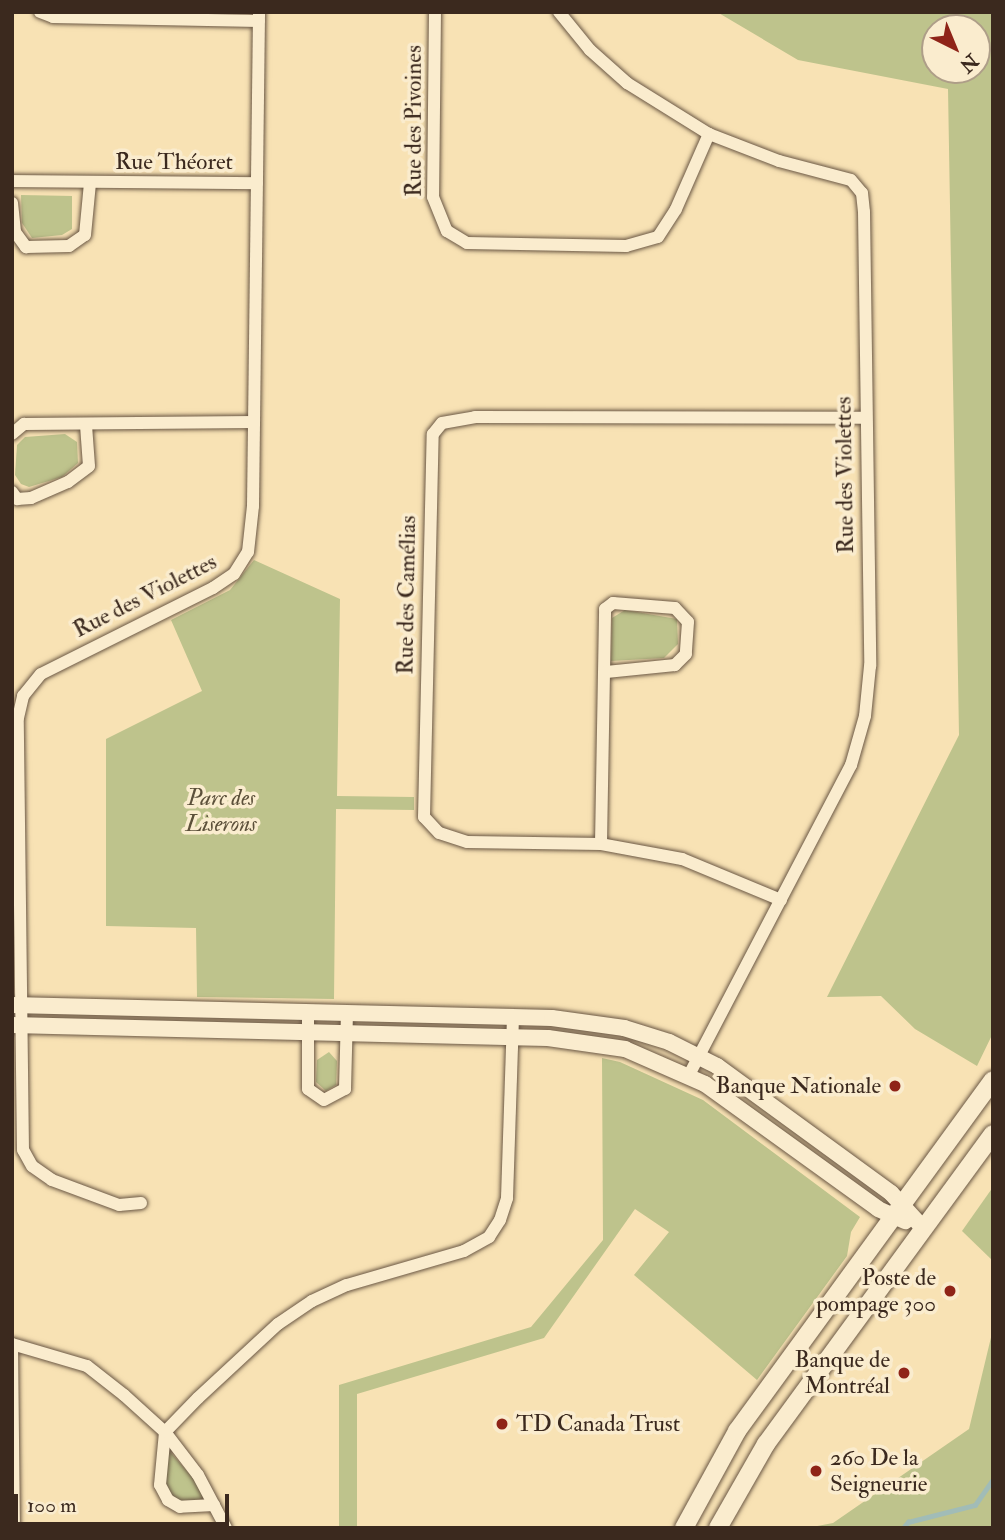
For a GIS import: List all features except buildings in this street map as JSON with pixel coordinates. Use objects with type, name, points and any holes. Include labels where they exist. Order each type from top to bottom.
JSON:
[{"type":"main road","points":[[684,1528],[737,1430],[993,1080]]},
{"type":"main road","points":[[718,1528],[766,1444],[993,1134]]},
{"type":"street","points":[[40,12],[53,18],[259,17]]},
{"type":"street","name":"Rue des Pivoines","points":[[435,12],[433,197],[447,231],[467,243],[626,246],[658,237],[676,209],[709,134]]},
{"type":"street","name":"Rue des Violettes","points":[[559,12],[590,50],[627,83],[709,134],[779,161],[851,180],[862,193],[870,666],[865,716],[851,765],[689,1074]]},
{"type":"street","name":"Rue des Violettes","points":[[141,1203],[110,1203],[45,1177],[27,1159],[20,1120],[16,1026],[18,726],[23,696],[48,669],[214,588],[238,569],[251,536],[259,17]]},
{"type":"street","name":"Rue Théoret","points":[[12,181],[90,184],[257,183]]},
{"type":"street","name":"Rue Théoret","points":[[12,203],[15,232],[26,247],[69,246],[85,235],[90,184]]},
{"type":"street","name":"Rue des Camélias","points":[[781,900],[682,859],[601,844],[467,842],[439,833],[424,817],[433,434],[442,423],[475,417],[864,418]]},
{"type":"street","points":[[12,434],[24,424],[254,422]]},
{"type":"street","points":[[12,492],[17,499],[31,498],[68,482],[89,466],[86,425]]},
{"type":"street","points":[[601,844],[605,610],[613,603],[676,608],[688,622],[686,654],[675,665],[606,673]]},
{"type":"street","points":[[16,1005],[513,1018],[611,1024],[659,1038],[699,1056],[758,1095],[898,1210]]},
{"type":"street","points":[[308,1013],[307,1089],[324,1100],[345,1089],[347,1014]]},
{"type":"street","points":[[214,1505],[180,1507],[168,1500],[159,1468],[166,1432],[278,1324],[313,1301],[347,1285],[464,1251],[489,1237],[507,1198],[513,1018]]},
{"type":"street","points":[[16,1026],[513,1038],[602,1044],[650,1056],[689,1074],[923,1228]]},
{"type":"street","points":[[14,1528],[12,1344],[87,1366],[166,1432],[226,1528]]},
{"type":"green space","points":[[717,12],[993,12],[993,1033],[977,1066],[915,1029],[881,996],[827,997],[959,735],[948,89],[922,84],[991,84],[991,14],[921,14],[921,84],[798,60]]},
{"type":"green space","points":[[21,195],[72,196],[72,229],[62,235],[32,238],[22,223]]},
{"type":"green space","points":[[65,434],[77,442],[78,463],[62,477],[29,487],[21,484],[15,475],[17,445],[25,437]]},
{"type":"green space","name":"Parc des Liserons","points":[[254,560],[340,599],[337,796],[414,797],[414,810],[336,809],[334,999],[197,997],[196,928],[106,926],[106,739],[202,691],[171,620],[230,590]]},
{"type":"green space","points":[[625,610],[677,619],[678,644],[664,658],[611,661],[612,618]]},
{"type":"green space","points":[[329,1052],[337,1061],[336,1085],[326,1091],[316,1082],[317,1060]]},
{"type":"green space","points":[[602,1058],[620,1062],[703,1100],[860,1217],[851,1232],[847,1256],[757,1380],[634,1275],[669,1232],[635,1209],[544,1338],[357,1394],[357,1528],[339,1528],[339,1385],[531,1327],[603,1240]]},
{"type":"green space","points":[[993,1187],[993,1261],[962,1231]]},
{"type":"green space","points":[[993,1329],[993,1528],[807,1528],[833,1523],[969,1429]]},
{"type":"green space","points":[[166,1447],[192,1477],[207,1501],[179,1502],[171,1496],[165,1485]]},
{"type":"waterway","points":[[903,1528],[908,1522],[975,1505],[993,1479]]},
{"type":"place","name":"Banque Nationale","points":[[895,1086]]},
{"type":"place","name":"Poste de pompage 300","points":[[950,1291]]},
{"type":"place","name":"Banque de Montréal","points":[[904,1373]]},
{"type":"place","name":"TD Canada Trust","points":[[502,1424]]},
{"type":"place","name":"260 De la Seigneurie","points":[[816,1471]]}]
